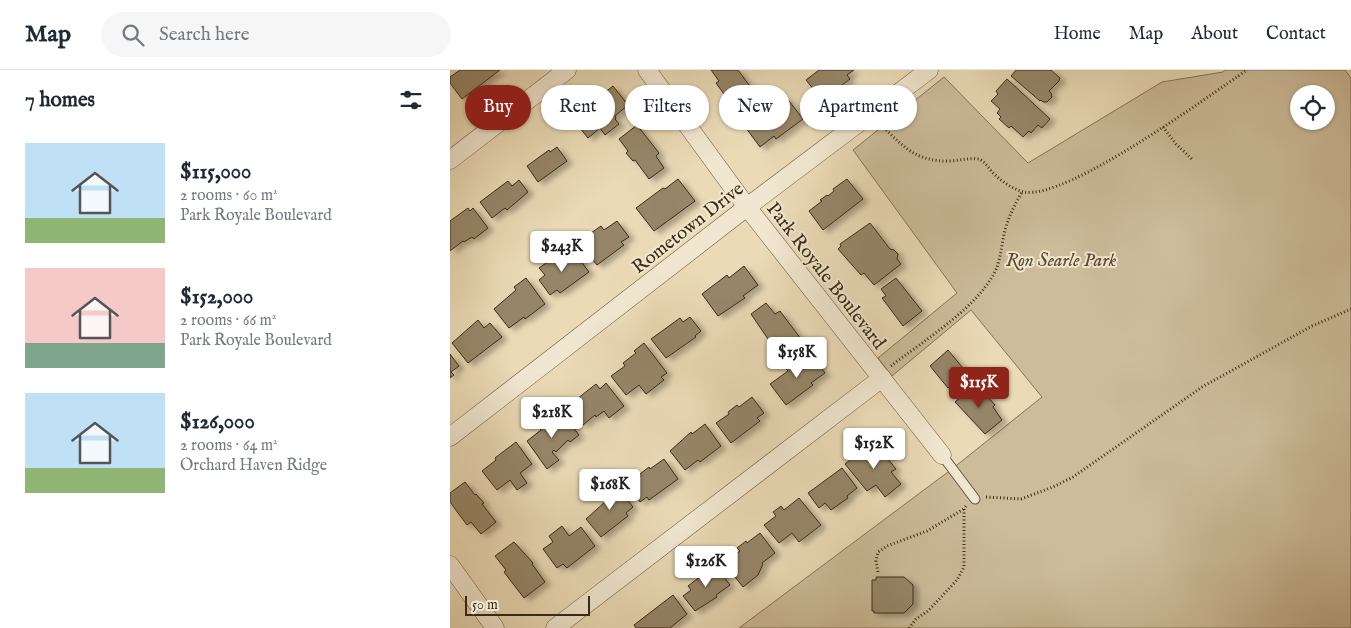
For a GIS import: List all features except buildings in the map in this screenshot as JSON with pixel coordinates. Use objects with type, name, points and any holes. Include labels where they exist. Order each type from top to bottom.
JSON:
[{"type":"street","points":[[450,160],[567,70]]},
{"type":"street","name":"Park Royale Boulevard","points":[[647,70],[747,207],[942,456]]},
{"type":"street","name":"Rometown Drive","points":[[909,85],[929,70]]},
{"type":"street","name":"Rometown Drive","points":[[450,437],[849,130]]},
{"type":"street","points":[[555,628],[882,378]]},
{"type":"street","points":[[450,565],[495,628]]},
{"type":"lane","points":[[942,456],[975,498]]},
{"type":"path","points":[[887,130],[908,150],[927,160],[979,159],[1003,182],[1022,192],[1031,193],[1067,182],[1135,146],[1247,70]]},
{"type":"path","points":[[1163,127],[1176,144],[1193,160]]},
{"type":"path","points":[[882,378],[890,366],[980,295],[997,267],[1009,215],[1022,192]]},
{"type":"path","points":[[878,572],[876,561],[878,552],[888,546],[927,531],[964,509],[978,496],[1021,499],[1073,477],[1202,387],[1295,335],[1351,309]]},
{"type":"path","points":[[908,628],[916,619],[928,611],[956,580],[964,567],[964,509]]},
{"type":"green space","name":"Ron Searle Park","points":[[1225,70],[1345,70],[1351,78],[1351,628],[739,628],[952,469],[1042,397],[971,310],[892,376],[878,358],[957,293],[853,150],[878,130],[917,130],[917,99],[944,77],[1028,163],[1162,82],[1223,72]]}]
